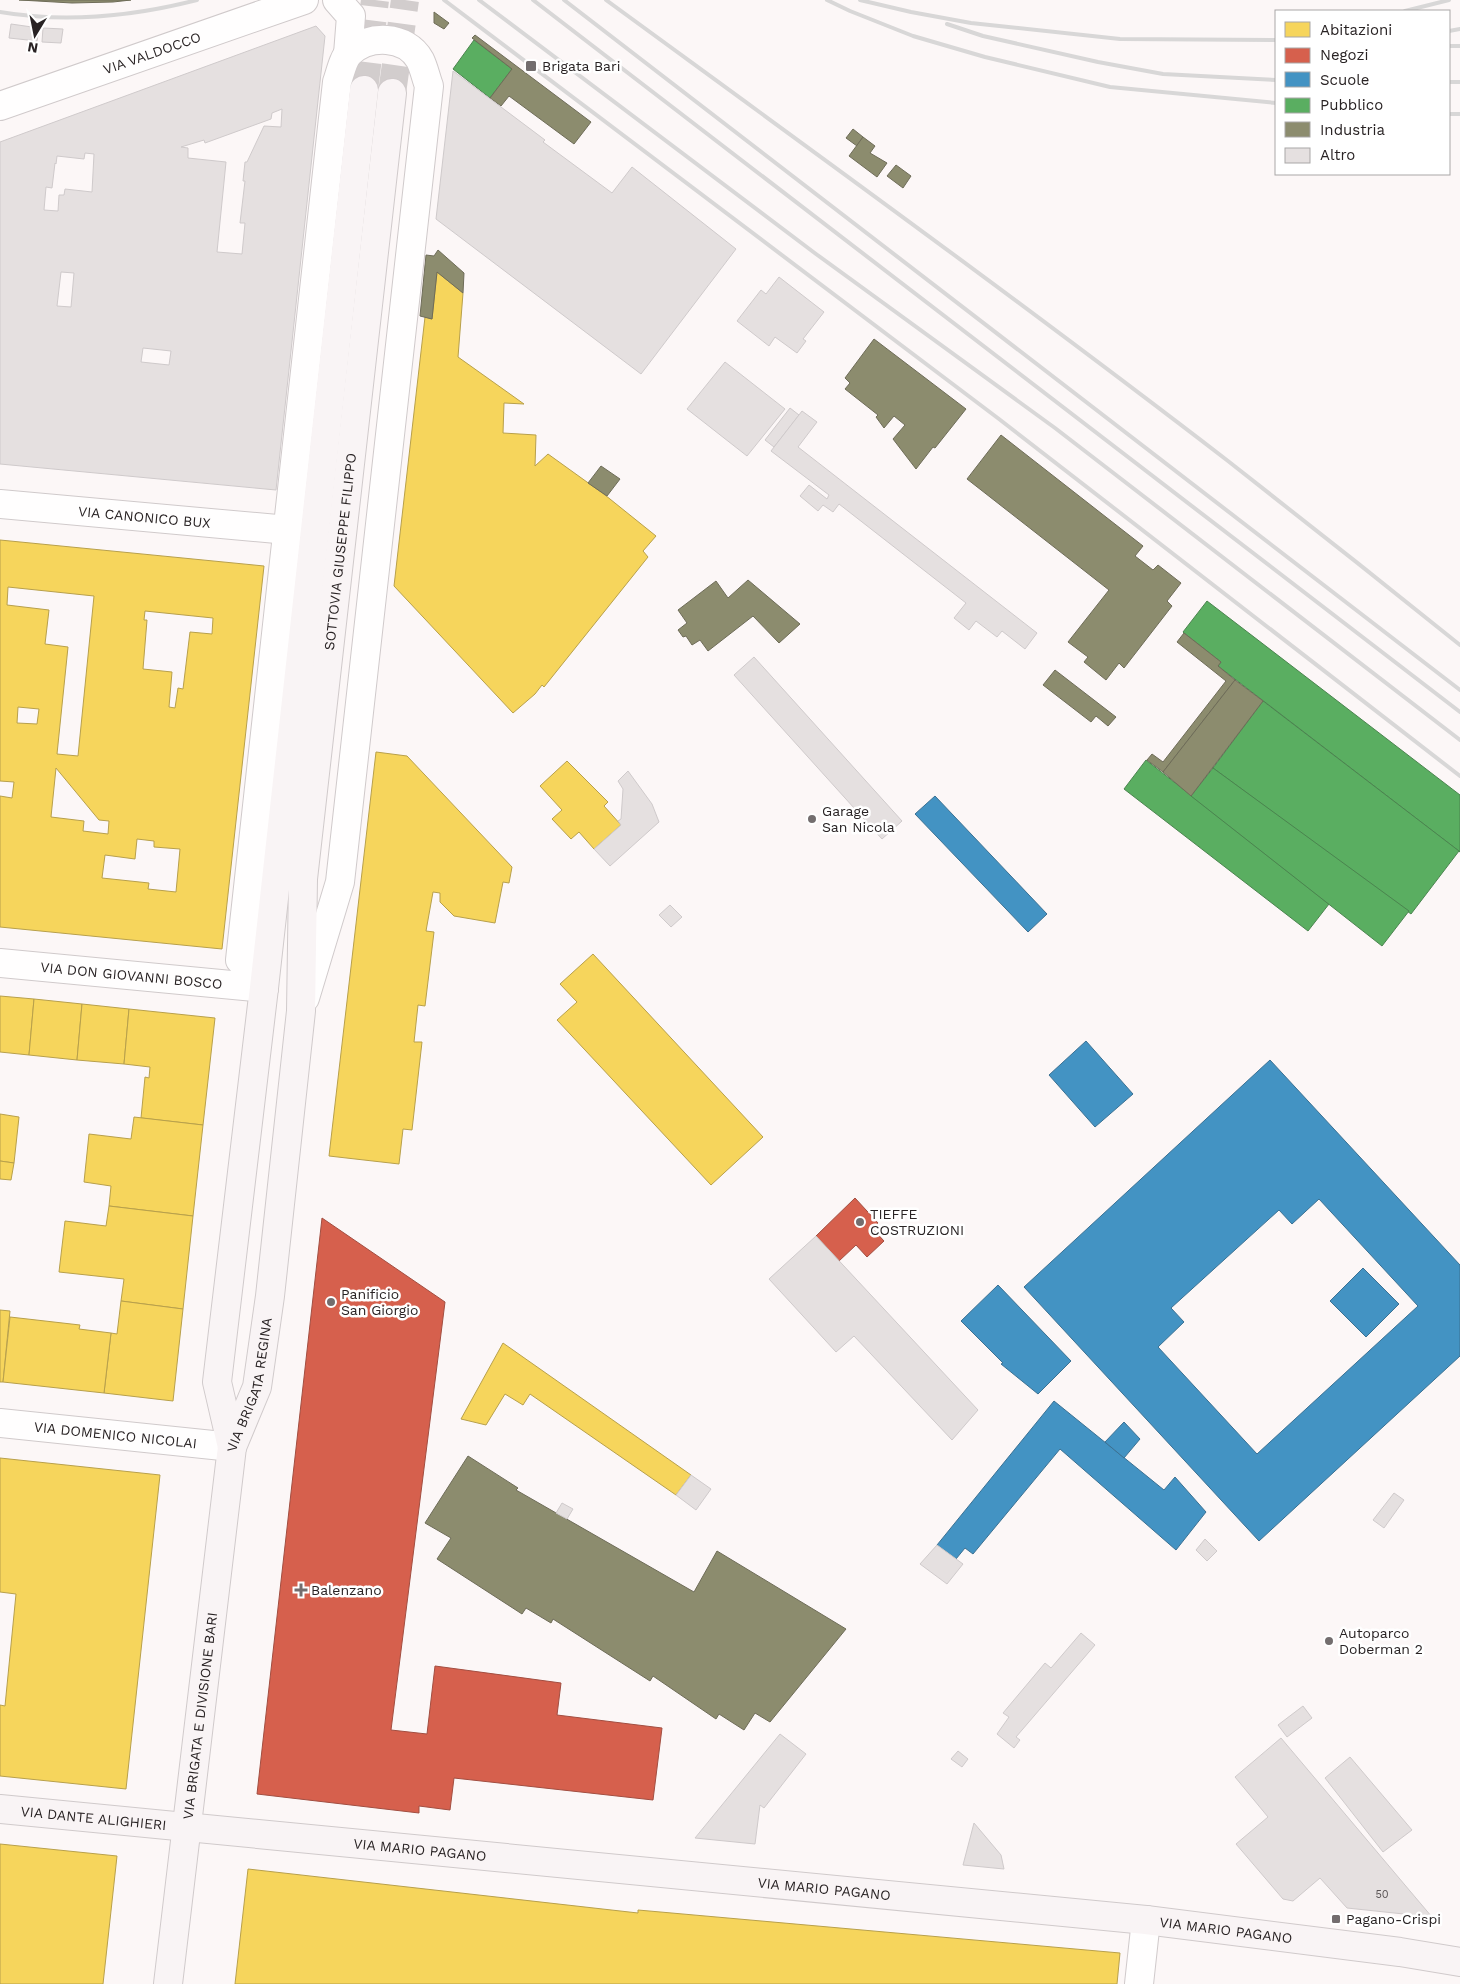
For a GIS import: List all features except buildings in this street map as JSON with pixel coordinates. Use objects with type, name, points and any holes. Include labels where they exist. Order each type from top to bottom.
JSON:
[{"type":"main road","name":"SOTTOVIA GIUSEPPE FILIPPO","points":[[264,988],[364,90]]},
{"type":"main road","name":"SOTTOVIA GIUSEPPE FILIPPO","points":[[301,1011],[303,878],[392,93]]},
{"type":"main road","name":"VIA BRIGATA REGINA","points":[[232,1447],[217,1382],[264,988]]},
{"type":"main road","name":"VIA BRIGATA REGINA","points":[[232,1447],[257,1387],[270,1296],[301,1011]]},
{"type":"main road","name":"VIA BRIGATA E DIVISIONE BARI","points":[[168,1984],[232,1447]]},
{"type":"main road","name":"VIA DANTE ALIGHIERI","points":[[0,1809],[187,1826]]},
{"type":"main road","name":"VIA MARIO PAGANO","points":[[187,1826],[1146,1920],[1400,1952],[1460,1962]]},
{"type":"street","name":"VIA VALDOCCO","points":[[0,106],[304,0]]},
{"type":"street","points":[[264,988],[240,960],[337,82],[348,54],[352,16],[337,0]]},
{"type":"street","points":[[301,1011],[340,882],[429,86],[420,60],[407,46],[386,39],[365,43],[348,54]]},
{"type":"street","name":"VIA CANONICO BUX","points":[[0,504],[288,530]]},
{"type":"street","name":"VIA DON GIOVANNI BOSCO","points":[[0,962],[264,988]]},
{"type":"street","name":"VIA DOMENICO NICOLAI","points":[[0,1423],[232,1447]]},
{"type":"street","points":[[1139,1984],[1146,1920]]},
{"type":"tunnel","points":[[364,90],[375,0]]},
{"type":"tunnel","points":[[392,93],[405,0]]},
{"type":"railway","points":[[0,12],[49,17],[99,16],[149,10],[197,0]]},
{"type":"railway","points":[[444,0],[999,419],[1460,776]]},
{"type":"railway","points":[[479,0],[816,254],[1055,428],[1460,740]]},
{"type":"railway","points":[[533,0],[1460,712]]},
{"type":"railway","points":[[564,0],[1460,690]]},
{"type":"railway","points":[[606,0],[1151,402],[1460,645]]},
{"type":"railway","points":[[827,0],[913,36],[985,57],[1110,87],[1275,103]]},
{"type":"railway","points":[[860,0],[971,23],[1120,39],[1275,40]]},
{"type":"railway","points":[[1409,10],[1449,0]]},
{"type":"railway","points":[[947,24],[983,36],[1098,62],[1163,74],[1275,80]]},
{"type":"railway","points":[[1450,31],[1460,29]]},
{"type":"railway","points":[[1450,46],[1460,46]]},
{"type":"railway","points":[[1450,82],[1460,82]]},
{"type":"railway","points":[[1450,114],[1460,114]]},
{"type":"place","name":"Brigata Bari","points":[[531,66]]},
{"type":"place","name":"Garage San Nicola","points":[[812,819]]},
{"type":"place","name":"TIEFFE COSTRUZIONI","points":[[860,1222]]},
{"type":"place","name":"Panificio San Giorgio","points":[[331,1302]]},
{"type":"place","name":"Balenzano","points":[[301,1590]]},
{"type":"place","name":"Autoparco Doberman 2","points":[[1329,1641]]},
{"type":"place","name":"Pagano-Crispi","points":[[1336,1919]]}]
